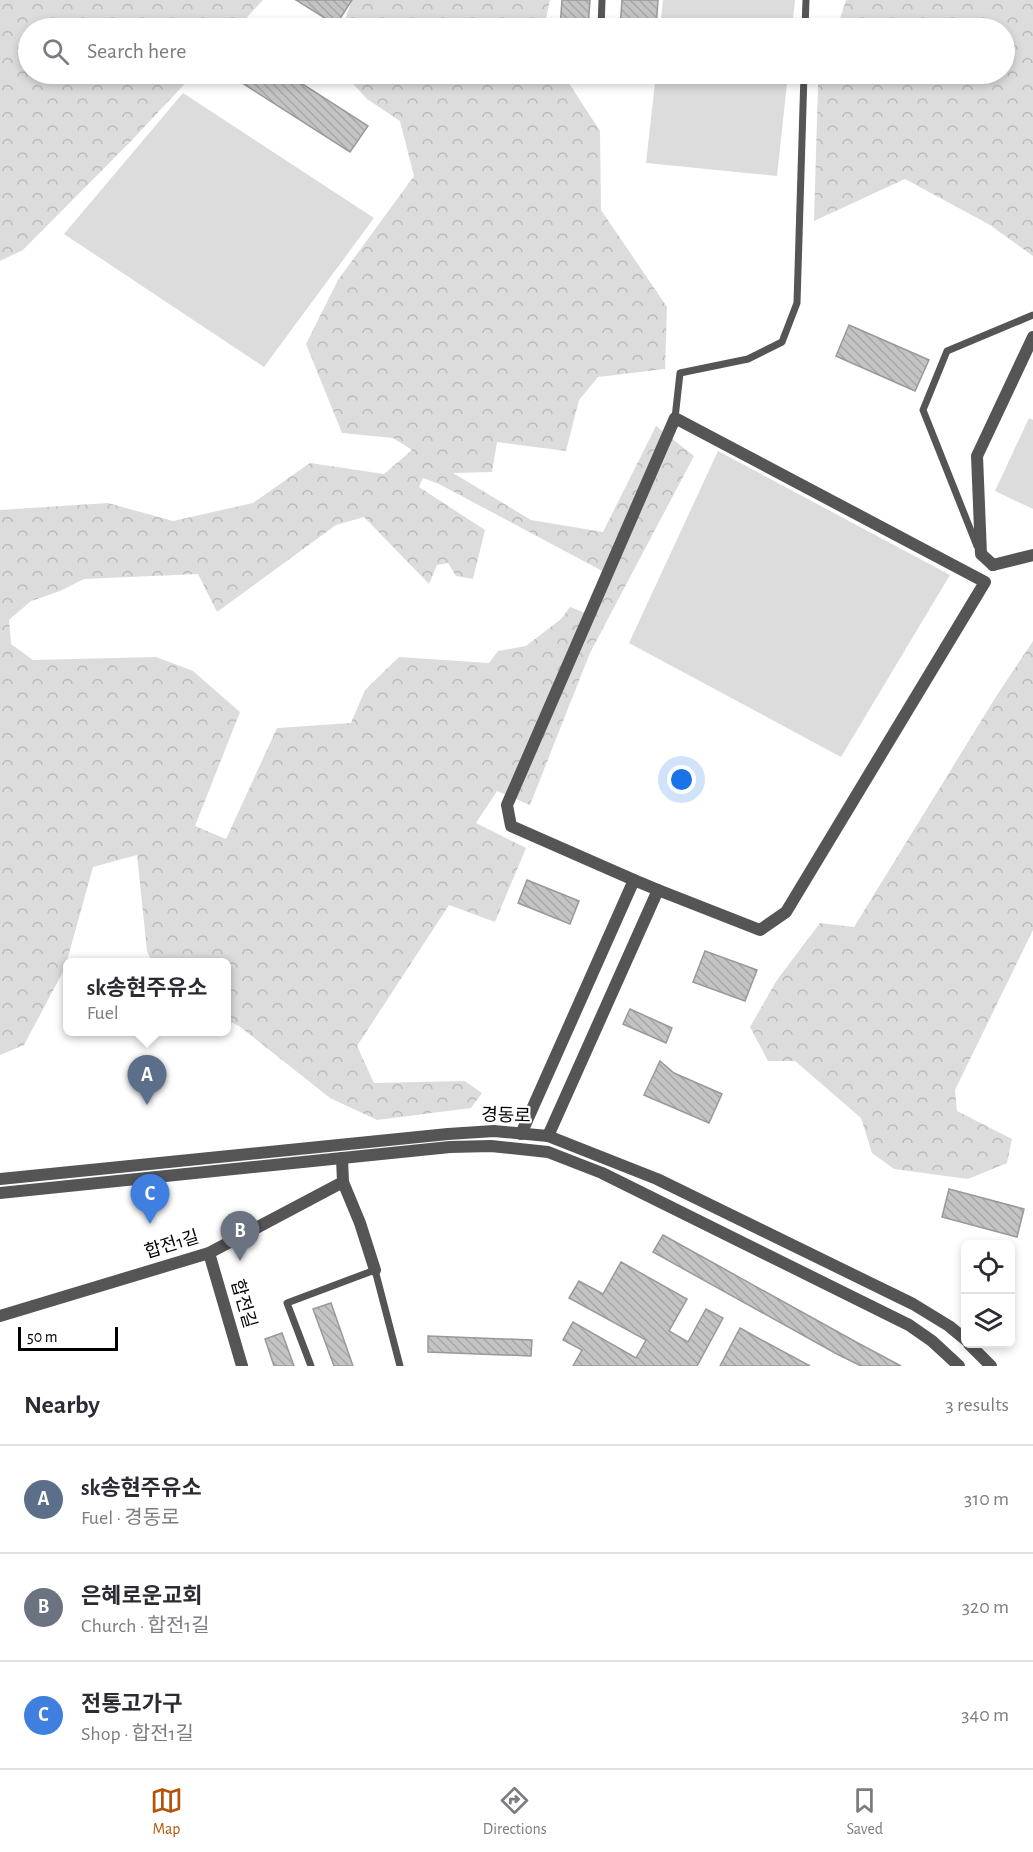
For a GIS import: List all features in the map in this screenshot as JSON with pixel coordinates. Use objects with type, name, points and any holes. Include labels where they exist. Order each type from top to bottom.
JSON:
[{"type":"street","points":[[993,565],[981,554],[977,456],[1033,337]]},
{"type":"street","points":[[985,582],[675,418],[507,805],[511,826],[634,880],[760,930],[786,912],[985,582],[993,565]]},
{"type":"street","points":[[993,565],[1033,555]]},
{"type":"street","points":[[521,1134],[634,880]]},
{"type":"street","points":[[548,1136],[658,890]]},
{"type":"street","name":"경동로","points":[[0,1179],[448,1134],[494,1131],[548,1136],[657,1179],[913,1304],[961,1336]]},
{"type":"street","name":"경동로","points":[[0,1193],[450,1147],[491,1146],[548,1152],[602,1173],[909,1325],[932,1341],[959,1366]]},
{"type":"street","points":[[342,1158],[343,1182],[360,1223],[375,1270]]},
{"type":"street","name":"합전1길","points":[[0,1316],[209,1253],[343,1182]]},
{"type":"street","name":"합전길","points":[[209,1253],[242,1366]]},
{"type":"street","points":[[973,1348],[991,1366]]},
{"type":"lane","points":[[601,18],[602,0]]},
{"type":"lane","points":[[805,18],[806,0]]},
{"type":"lane","points":[[675,418],[680,373],[748,359],[782,342],[797,303],[804,84]]},
{"type":"lane","points":[[981,554],[923,410],[947,351],[1033,315]]},
{"type":"lane","points":[[311,1366],[287,1303],[375,1270],[399,1366]]},
{"type":"green space","points":[[0,0],[263,0],[246,18],[18,18],[18,84],[185,84],[23,250],[0,261]]},
{"type":"green space","points":[[352,0],[550,0],[546,18],[346,18]]},
{"type":"green space","points":[[663,0],[795,0],[793,18],[661,18]]},
{"type":"green space","points":[[846,0],[1033,0],[1033,256],[990,225],[905,179],[814,221],[819,84],[1015,84],[1015,18],[840,18]]},
{"type":"green space","points":[[353,84],[569,84],[600,131],[601,210],[667,307],[665,369],[598,377],[579,400],[566,451],[497,442],[492,472],[453,473],[531,520],[603,532],[656,426],[694,456],[590,653],[530,805],[497,791],[476,823],[526,848],[495,922],[449,905],[357,1046],[374,1083],[465,1081],[482,1093],[471,1108],[377,1120],[330,1098],[231,1022],[231,958],[150,958],[147,951],[137,855],[93,867],[68,958],[63,958],[63,972],[24,1045],[0,1055],[0,510],[108,503],[173,521],[253,503],[310,463],[384,474],[412,450],[393,438],[342,433],[306,344],[338,280],[414,176],[400,121],[367,99]],"holes":[[[423,478],[439,484],[606,573],[588,614],[570,607],[561,619],[526,646],[498,651],[489,663],[399,657],[365,690],[351,723],[277,728],[226,839],[195,826],[240,712],[193,671],[156,657],[33,660],[11,644],[9,620],[31,601],[60,591],[84,579],[198,574],[217,612],[336,525],[364,517],[429,584],[437,565],[448,563],[456,576],[473,579],[485,530],[419,487]]]},
{"type":"green space","points":[[655,84],[787,84],[777,176],[646,163]]},
{"type":"green space","points":[[183,93],[374,218],[264,367],[64,234]]},
{"type":"green space","points":[[1029,418],[1033,420],[1033,509],[995,491]]},
{"type":"green space","points":[[718,451],[950,575],[841,757],[629,643]]},
{"type":"green space","points":[[1033,641],[1033,930],[955,1090],[957,1111],[1012,1139],[1007,1163],[968,1179],[894,1169],[872,1153],[861,1118],[795,1061],[768,1061],[750,1027],[777,980],[820,923],[854,927],[997,695]]},
{"type":"building","points":[[296,0],[352,0],[340,18],[325,18]]},
{"type":"building","points":[[562,0],[590,0],[589,18],[561,18]]},
{"type":"building","points":[[622,0],[658,0],[657,18],[621,18]]},
{"type":"building","points":[[244,84],[303,84],[368,126],[350,152]]},
{"type":"building","points":[[849,325],[929,360],[915,391],[836,356]]},
{"type":"building","points":[[527,880],[579,901],[570,924],[518,903]]},
{"type":"building","points":[[705,951],[757,970],[745,1001],[693,982]]},
{"type":"building","points":[[630,1009],[672,1028],[666,1043],[623,1024]]},
{"type":"building","points":[[660,1061],[674,1073],[722,1094],[709,1123],[644,1095]]},
{"type":"building","points":[[949,1189],[1024,1209],[1017,1237],[942,1217]]},
{"type":"building","points":[[663,1235],[901,1366],[861,1366],[837,1354],[653,1252]]},
{"type":"building","points":[[621,1262],[687,1299],[669,1331],[688,1342],[706,1309],[723,1318],[697,1366],[573,1366],[582,1350],[563,1340],[573,1322],[636,1358],[646,1340],[569,1298],[579,1281],[603,1294]]},
{"type":"building","points":[[331,1303],[353,1366],[334,1366],[313,1309]]},
{"type":"building","points":[[740,1328],[756,1337],[810,1366],[720,1366]]},
{"type":"building","points":[[282,1333],[294,1366],[274,1366],[265,1339]]},
{"type":"building","points":[[428,1336],[532,1340],[531,1356],[428,1352]]},
{"type":"place","name":"sk송현주유소","points":[[147,1105]]},
{"type":"place","name":"전통고가구","points":[[150,1224]]},
{"type":"place","name":"은혜로운교회","points":[[240,1261]]}]
